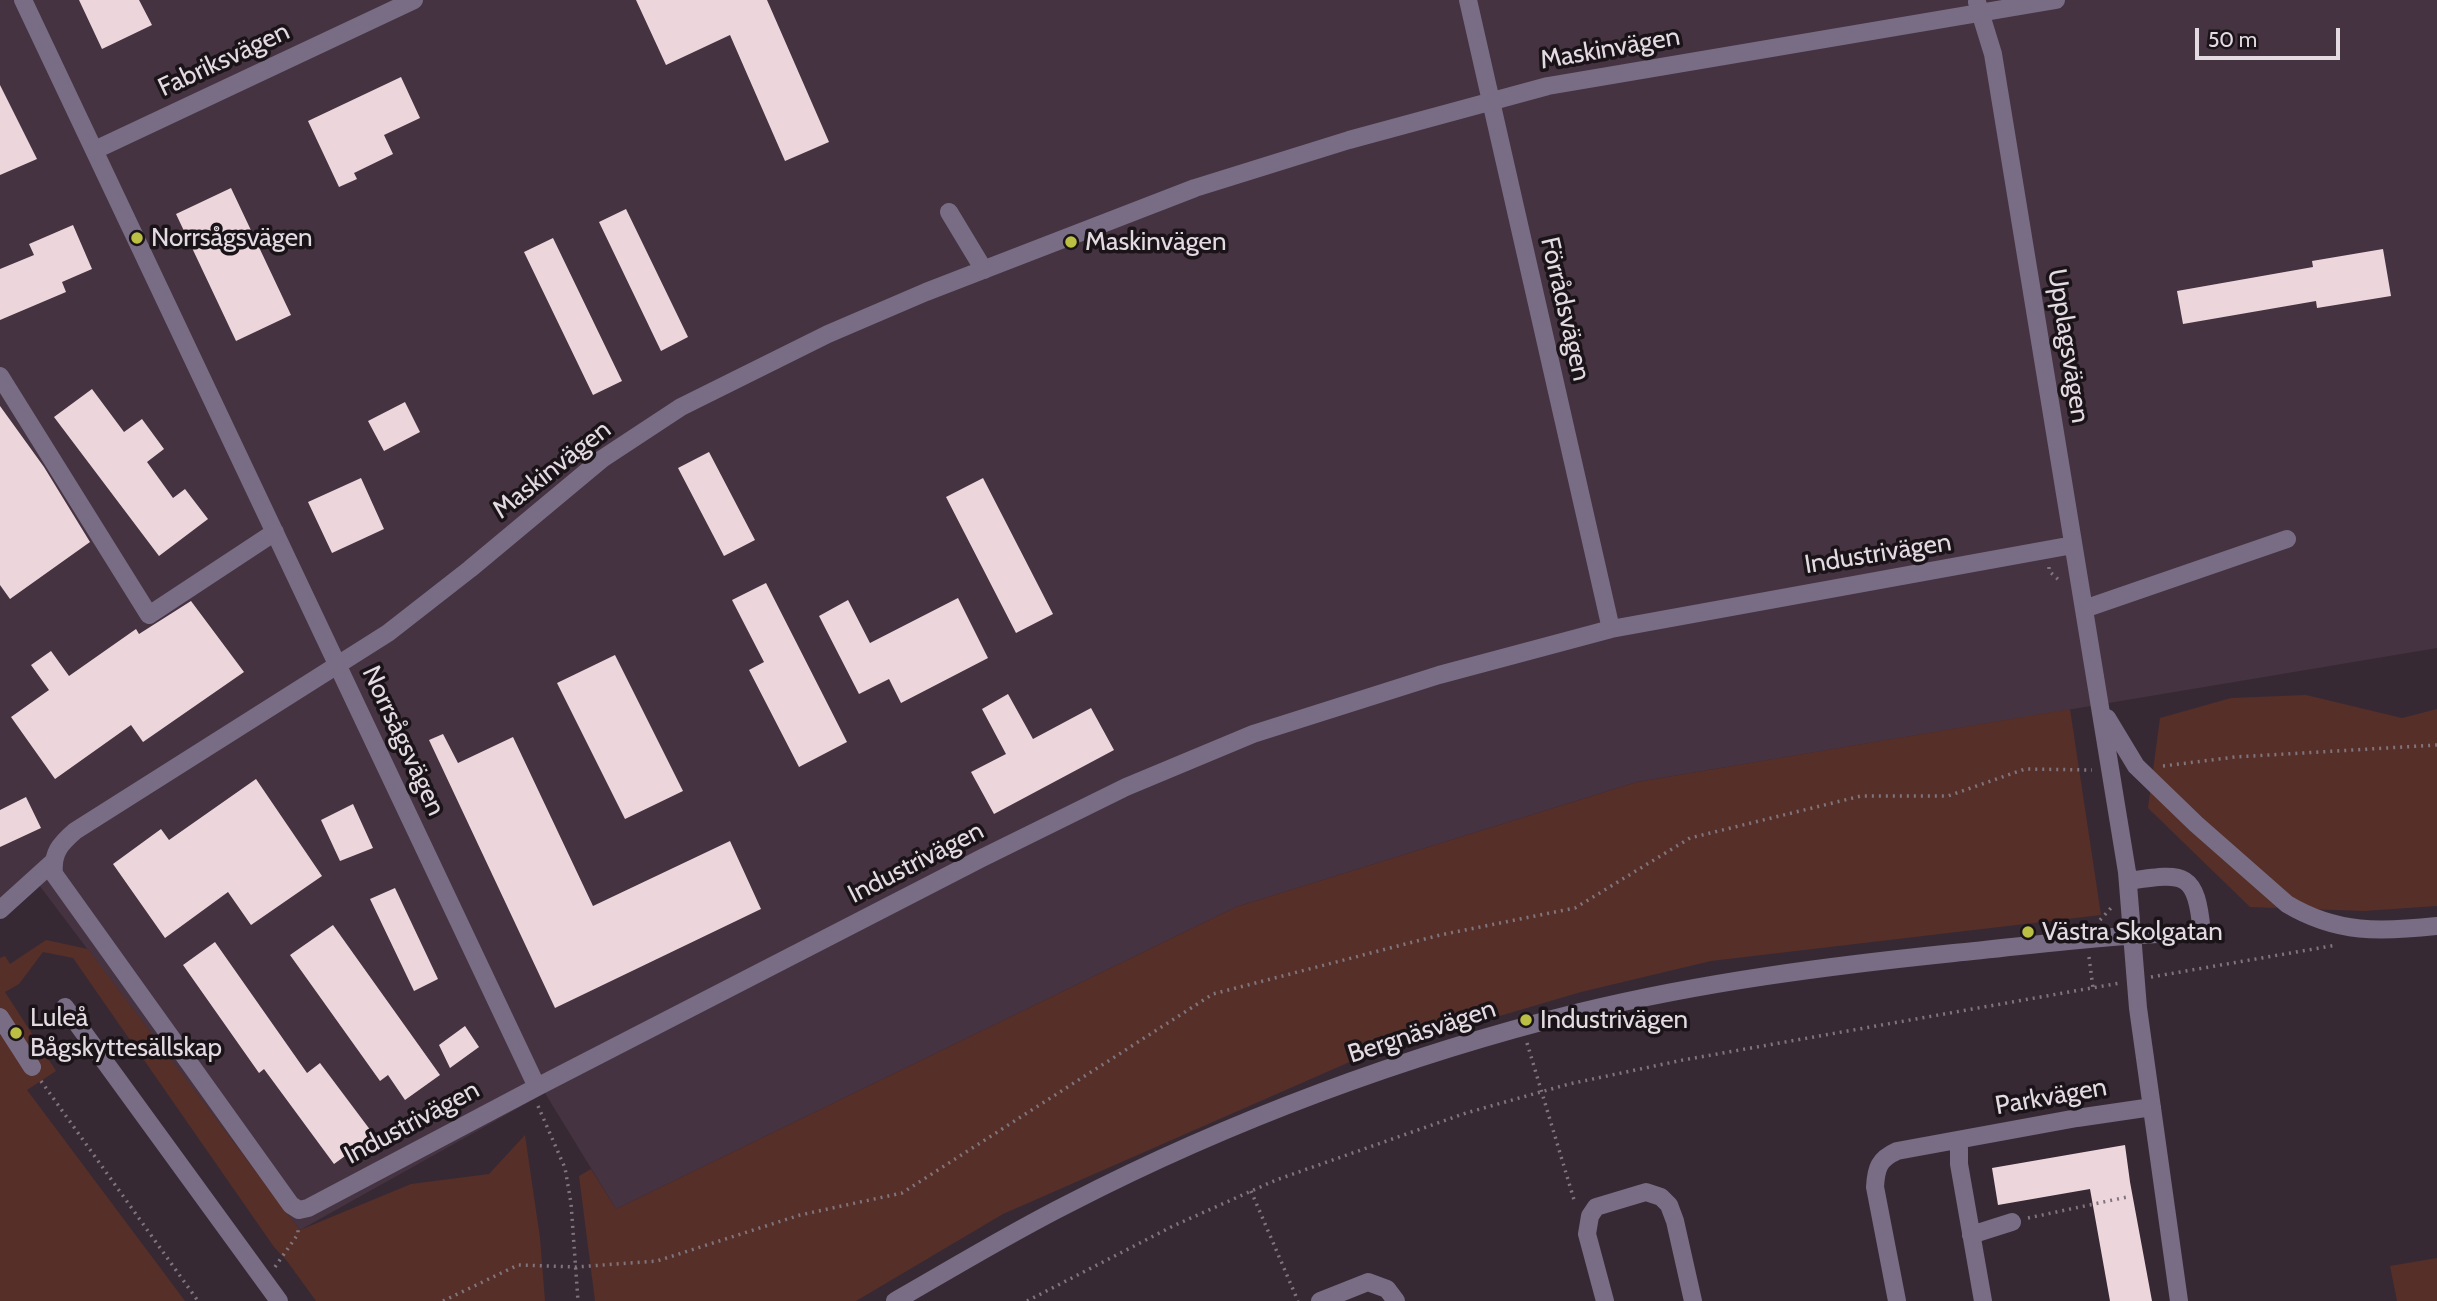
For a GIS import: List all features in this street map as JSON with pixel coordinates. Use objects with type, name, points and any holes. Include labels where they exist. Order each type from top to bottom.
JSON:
[{"type":"street","name":"Norrsågsvägen","points":[[23,0],[537,1087]]},
{"type":"street","name":"Fabriksvägen","points":[[95,150],[414,0]]},
{"type":"street","name":"Förrådsvägen","points":[[1468,0],[1611,629]]},
{"type":"street","name":"Maskinvägen","points":[[53,862],[60,844],[75,831],[388,633],[460,578],[602,459],[681,407],[828,334],[1195,188],[1336,144],[1491,101],[1548,86],[1978,6],[2056,0]]},
{"type":"street","name":"Upplagsvägen","points":[[1978,6],[1993,54],[2128,881]]},
{"type":"street","points":[[949,212],[984,270]]},
{"type":"street","points":[[0,376],[149,615],[275,532]]},
{"type":"street","points":[[2084,609],[2287,539]]},
{"type":"street","name":"Industrivägen","points":[[299,1210],[308,1208],[982,858],[1126,787],[1252,734],[1439,675],[1611,629],[2073,545]]},
{"type":"street","name":"Upplagsvägen","points":[[2099,703],[2120,743],[2139,769],[2261,883],[2301,913],[2342,927],[2373,931],[2437,926]]},
{"type":"street","points":[[0,910],[53,862]]},
{"type":"street","points":[[53,862],[54,874],[291,1205],[299,1210]]},
{"type":"street","name":"Bergnäsvägen","points":[[895,1301],[1059,1208],[1159,1160],[1344,1084],[1522,1028],[1580,1012],[1698,986],[1813,969],[2132,935],[2202,933],[2193,887],[2184,879],[2175,876],[2128,881]]},
{"type":"street","points":[[2128,881],[2136,980],[2179,1301]]},
{"type":"street","points":[[65,1007],[279,1301]]},
{"type":"street","points":[[0,1017],[32,1067]]},
{"type":"street","name":"Parkvägen","points":[[1897,1301],[1875,1187],[1876,1170],[1885,1156],[1897,1151],[2152,1107]]},
{"type":"street","points":[[1959,1140],[1959,1164],[1983,1301]]},
{"type":"street","points":[[1605,1301],[1587,1234],[1590,1216],[1596,1208],[1646,1192],[1661,1198],[1669,1205],[1693,1301]]},
{"type":"street","points":[[1971,1235],[2012,1222]]},
{"type":"street","points":[[1320,1301],[1368,1282],[1387,1289],[1396,1301]]},
{"type":"path","points":[[2139,769],[2235,757],[2437,745]]},
{"type":"path","points":[[443,1301],[518,1265],[576,1267],[657,1261],[800,1215],[902,1193],[1213,994],[1440,935],[1575,908],[1690,838],[1861,796],[1948,796],[2025,769],[2110,770]]},
{"type":"path","points":[[1027,1301],[1110,1257],[1251,1191],[1365,1147],[1466,1113],[1543,1091],[1683,1060],[2347,945]]},
{"type":"path","points":[[1522,1028],[1576,1206],[1590,1216]]},
{"type":"path","points":[[32,1067],[198,1301]]},
{"type":"path","points":[[537,1087],[538,1106],[565,1168],[571,1203],[578,1301]]},
{"type":"path","points":[[1251,1191],[1298,1301]]},
{"type":"path","points":[[2012,1222],[2127,1197]]},
{"type":"path","points":[[265,1283],[298,1234],[299,1210]]},
{"type":"shaded area","points":[[0,0],[2437,0],[2437,648],[1637,782],[1236,907],[616,1209],[545,1093],[300,1230],[36,881],[0,908]]},
{"type":"shaded area","points":[[2306,695],[2402,718],[2437,709],[2437,906],[2364,911],[2250,907],[2148,808],[2160,718],[2231,698]]},
{"type":"shaded area","points":[[2070,709],[2101,915],[1711,961],[1581,992],[1361,1057],[1003,1214],[856,1301],[595,1301],[579,1176],[591,1169],[616,1209],[1236,907],[1637,782]]},
{"type":"shaded area","points":[[46,940],[88,949],[300,1230],[411,1184],[489,1174],[525,1135],[540,1238],[545,1301],[316,1301],[274,1247],[73,958],[43,952],[19,984],[5,992],[56,1071],[27,1090],[185,1301],[0,1301],[0,958],[5,956],[10,964]]},
{"type":"shaded area","points":[[2437,1258],[2437,1301],[2397,1301],[2390,1266]]},
{"type":"building","points":[[79,0],[139,0],[152,25],[102,49]]},
{"type":"building","points":[[636,0],[767,0],[829,142],[785,161],[730,35],[666,65]]},
{"type":"building","points":[[401,77],[420,118],[384,135],[393,154],[354,173],[357,179],[339,187],[308,121]]},
{"type":"building","points":[[0,85],[37,159],[0,175]]},
{"type":"building","points":[[231,188],[291,315],[236,341],[176,214]]},
{"type":"building","points":[[626,209],[688,337],[661,351],[599,222]]},
{"type":"building","points":[[73,225],[92,269],[62,282],[66,292],[0,320],[0,269],[34,255],[29,244]]},
{"type":"building","points":[[553,238],[622,381],[593,395],[524,252]]},
{"type":"building","points":[[2383,249],[2391,296],[2317,308],[2316,301],[2183,324],[2177,291],[2313,267],[2312,261]]},
{"type":"building","points":[[92,389],[124,432],[142,419],[164,449],[147,462],[173,498],[185,489],[208,519],[159,556],[54,417]]},
{"type":"building","points":[[405,402],[420,432],[384,451],[368,421]]},
{"type":"building","points":[[0,406],[44,467],[90,542],[10,599],[0,585]]},
{"type":"building","points":[[709,452],[755,540],[724,556],[678,468]]},
{"type":"building","points":[[361,478],[384,529],[332,553],[308,502]]},
{"type":"building","points":[[983,478],[1053,614],[1016,633],[946,497]]},
{"type":"building","points":[[766,583],[847,742],[799,767],[749,670],[764,662],[732,600]]},
{"type":"building","points":[[958,598],[988,658],[901,703],[889,679],[859,694],[819,616],[848,600],[870,643]]},
{"type":"building","points":[[191,601],[244,672],[143,742],[131,725],[55,779],[11,717],[49,690],[31,665],[51,651],[69,676],[136,629],[139,634]]},
{"type":"building","points":[[615,655],[683,791],[625,819],[557,683]]},
{"type":"building","points":[[1008,694],[1033,739],[1091,708],[1114,750],[994,814],[971,772],[1006,754],[982,709]]},
{"type":"building","points":[[443,734],[458,763],[513,737],[593,906],[730,841],[761,909],[555,1008],[429,740]]},
{"type":"building","points":[[256,779],[322,876],[251,925],[228,892],[165,938],[113,864],[161,829],[169,840]]},
{"type":"building","points":[[26,797],[41,828],[0,847],[0,810]]},
{"type":"building","points":[[353,804],[373,848],[340,861],[321,820]]},
{"type":"building","points":[[395,888],[438,979],[414,991],[370,899]]},
{"type":"building","points":[[333,925],[440,1075],[405,1100],[388,1075],[380,1081],[290,955]]},
{"type":"building","points":[[215,942],[307,1073],[320,1063],[374,1135],[334,1164],[264,1069],[259,1073],[183,965]]},
{"type":"building","points":[[465,1026],[479,1047],[450,1068],[439,1045]]},
{"type":"building","points":[[2125,1145],[2152,1301],[2110,1301],[2090,1189],[1998,1205],[1992,1168]]},
{"type":"place","name":"Norrsågsvägen","points":[[137,238]]},
{"type":"place","name":"Maskinvägen","points":[[1071,242]]},
{"type":"place","name":"Västra Skolgatan","points":[[2028,932]]},
{"type":"place","name":"Industrivägen","points":[[1526,1020]]},
{"type":"place","name":"Luleå Bågskyttesällskap","points":[[16,1033]]}]
